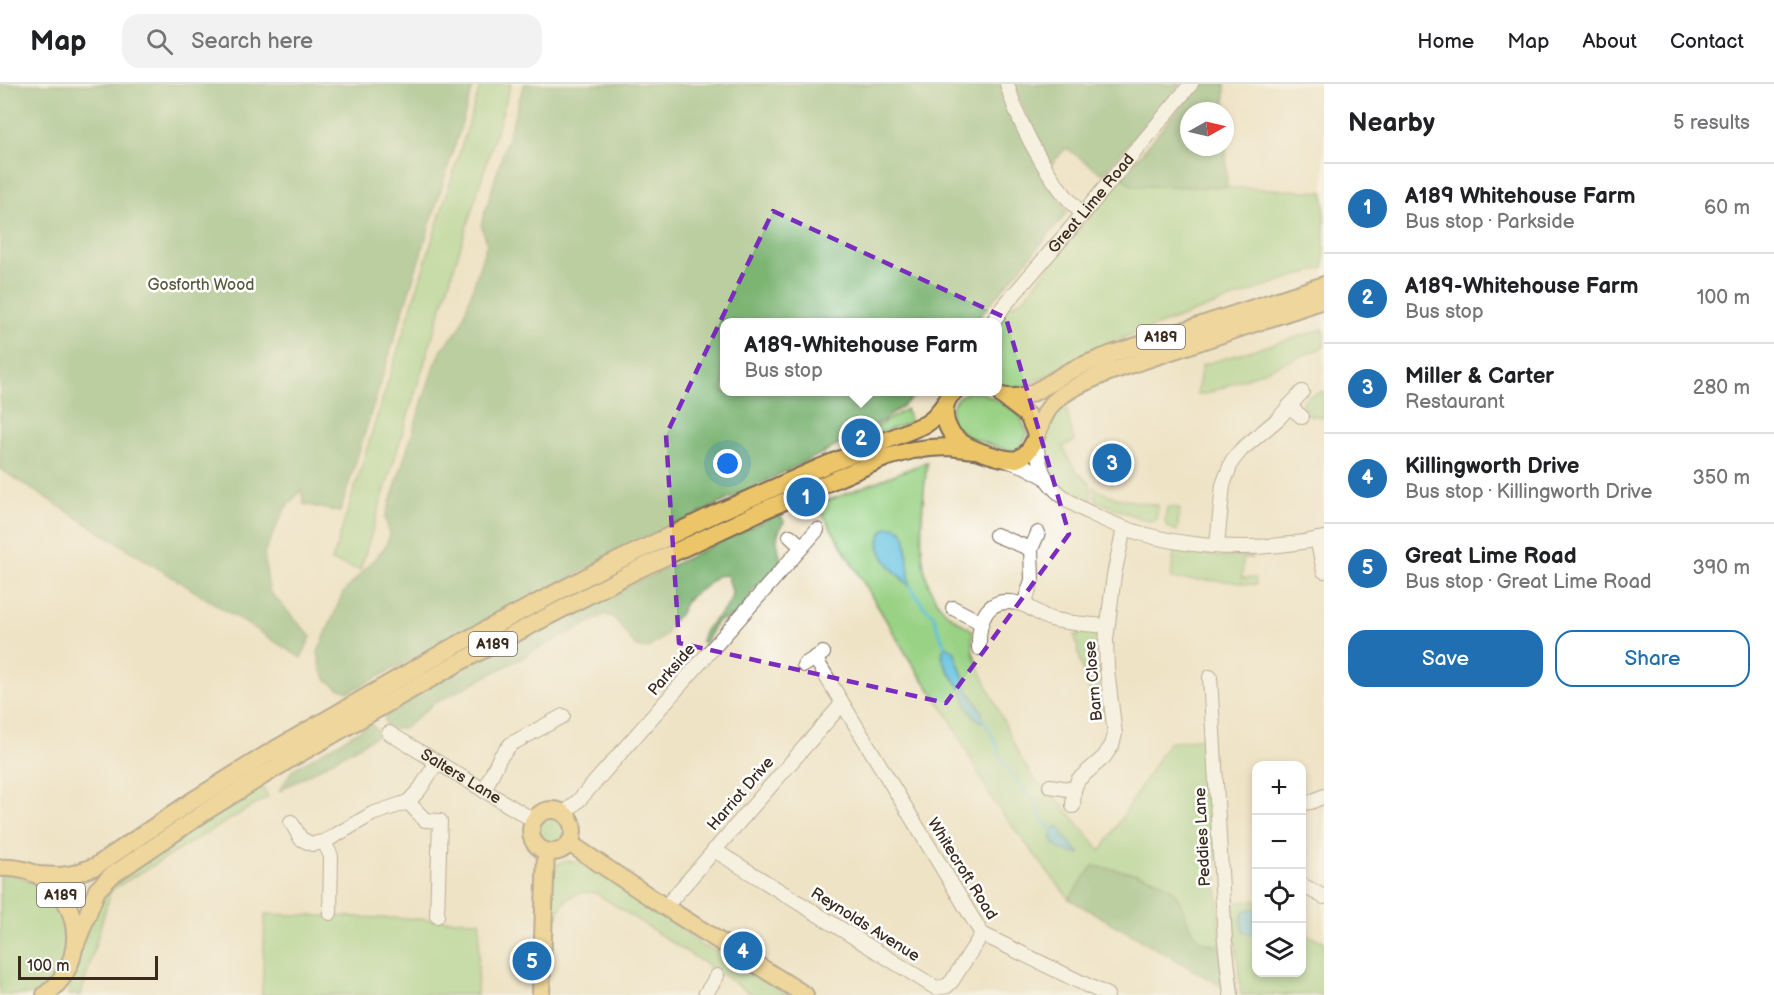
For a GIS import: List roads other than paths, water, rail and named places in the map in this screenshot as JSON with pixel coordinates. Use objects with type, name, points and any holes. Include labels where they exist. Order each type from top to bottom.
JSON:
[{"type":"main road","name":"A189","points":[[1002,395],[1013,398],[1026,396],[1082,366],[1112,354],[1324,285]]},
{"type":"main road","name":"A189","points":[[1036,436],[1042,420],[1053,404],[1068,391],[1095,377],[1324,300]]},
{"type":"main road","name":"A189","points":[[5,866],[38,875],[74,874],[96,866],[268,753],[451,648],[605,567],[709,517],[926,424],[934,418],[950,396]]},
{"type":"main road","points":[[951,396],[945,420],[951,432],[961,442],[974,450],[1001,458],[1015,459],[1023,456],[1033,447],[1036,436],[1028,416],[1002,396]]},
{"type":"main road","name":"A189","points":[[45,995],[61,980],[72,961],[76,944],[97,890],[111,876],[208,810],[290,759],[458,663],[595,590],[753,515],[885,458],[930,448],[949,447],[974,450]]},
{"type":"main road","points":[[547,810],[564,813],[570,819],[573,827],[569,843],[557,852],[539,848],[531,833],[533,820],[547,810]]},
{"type":"main road","points":[[569,843],[665,907],[805,995]]},
{"type":"main road","points":[[541,995],[546,851]]},
{"type":"main road","name":"A189","points":[[38,875],[57,889],[70,909],[76,932],[76,944]]},
{"type":"main road","points":[[64,995],[72,961]]},
{"type":"street","points":[[1007,84],[1037,153],[1064,194],[1083,214]]},
{"type":"street","name":"Great Lime Road","points":[[996,318],[1191,84]]},
{"type":"street","points":[[1217,545],[1223,485],[1232,461],[1278,419],[1302,392]]},
{"type":"street","points":[[1289,406],[1302,417]]},
{"type":"street","points":[[1036,436],[1045,477]]},
{"type":"street","points":[[1001,458],[1045,477],[1059,493],[1098,518],[1158,538],[1217,545],[1269,546],[1321,538],[1324,571]]},
{"type":"street","name":"Barn Close","points":[[1074,790],[1081,777],[1109,752],[1115,734],[1107,670],[1107,626],[1114,575],[1124,528]]},
{"type":"street","name":"Parkside","points":[[564,813],[588,791],[817,530]]},
{"type":"street","points":[[1024,605],[1032,580],[1031,549],[1038,533]]},
{"type":"street","points":[[996,535],[1031,549]]},
{"type":"street","points":[[790,536],[802,547]]},
{"type":"street","name":"Barn Close","points":[[980,622],[988,610],[1000,604],[1012,603],[1024,605],[1052,619],[1107,626]]},
{"type":"street","points":[[953,608],[980,622],[979,648]]},
{"type":"street","name":"Whitecroft Road","points":[[814,659],[982,934],[1107,995]]},
{"type":"street","name":"Peddies Lane","points":[[1209,677],[1225,941],[1231,995]]},
{"type":"street","name":"Harriot Drive","points":[[665,907],[842,704]]},
{"type":"street","points":[[484,791],[500,757],[511,744],[563,716]]},
{"type":"street","name":"Salters Lane","points":[[389,733],[533,820]]},
{"type":"street","points":[[291,822],[301,839],[312,844],[324,842],[372,814],[408,802],[420,789],[437,762]]},
{"type":"street","points":[[1050,786],[1074,790],[1073,806]]},
{"type":"street","points":[[1306,803],[1324,796]]},
{"type":"street","points":[[408,802],[425,820],[440,821],[437,916]]},
{"type":"street","points":[[324,842],[332,856],[330,913]]},
{"type":"street","name":"Reynolds Avenue","points":[[714,850],[936,988],[948,986],[982,934]]},
{"type":"street","points":[[1306,888],[1321,901]]},
{"type":"street","points":[[705,995],[717,976]]},
{"type":"water","points":[[887,527],[902,530],[906,539],[910,586],[890,567],[881,551],[879,542],[881,534]]},
{"type":"water","points":[[945,645],[954,651],[968,690],[982,711],[982,722],[969,711],[963,692],[946,667],[942,656]]},
{"type":"water","points":[[1057,826],[1080,854],[1069,853],[1056,846],[1053,842],[1052,831]]},
{"type":"water","points":[[1252,909],[1252,934],[1243,931],[1241,921],[1244,911]]},
{"type":"waterway","points":[[910,586],[933,615],[945,647]]},
{"type":"waterway","points":[[983,719],[994,738],[1002,761],[1036,805],[1040,817],[1052,831]]},
{"type":"place","name":"A189-Whitehouse Farm","points":[[861,438]]},
{"type":"place","name":"Miller & Carter","points":[[1112,463]]},
{"type":"place","name":"A189 Whitehouse Farm","points":[[806,497]]},
{"type":"place","name":"Killingworth Drive","points":[[743,951]]},
{"type":"place","name":"Great Lime Road","points":[[532,961]]},
{"type":"park label","name":"Gosforth Wood","points":[[201,285]]}]
